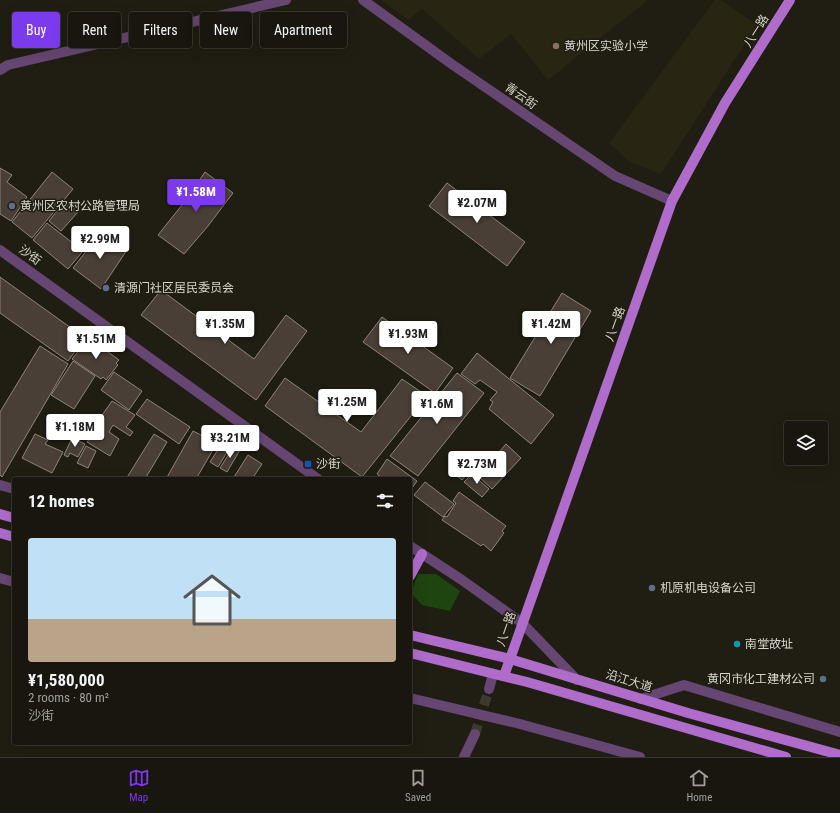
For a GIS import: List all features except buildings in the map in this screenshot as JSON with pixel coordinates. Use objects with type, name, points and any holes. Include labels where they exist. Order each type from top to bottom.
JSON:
[{"type":"main road","name":"八一路","points":[[504,676],[672,201],[725,103],[790,0]]},
{"type":"main road","points":[[0,514],[12,517]]},
{"type":"main road","points":[[0,533],[12,536]]},
{"type":"main road","points":[[412,572],[422,554]]},
{"type":"main road","name":"沿江大道","points":[[412,635],[510,659],[641,699],[840,755]]},
{"type":"main road","points":[[412,654],[527,682],[786,757]]},
{"type":"street","points":[[0,70],[8,65],[286,0]]},
{"type":"street","name":"青云街","points":[[363,0],[460,70],[615,176],[672,201]]},
{"type":"street","name":"沙街","points":[[0,250],[315,477]]},
{"type":"street","points":[[0,485],[12,488]]},
{"type":"street","points":[[412,547],[462,580],[522,623],[577,680]]},
{"type":"street","points":[[0,578],[12,581]]},
{"type":"street","points":[[489,689],[494,674]]},
{"type":"street","points":[[641,699],[684,685],[840,732]]},
{"type":"street","points":[[412,698],[520,724],[640,757]]},
{"type":"street","points":[[464,757],[475,734]]},
{"type":"shaded area","name":"黄州区实验小学","points":[[381,0],[648,0],[548,80],[511,34],[479,59],[422,9],[408,20]]},
{"type":"shaded area","points":[[715,0],[721,0],[757,25],[661,174],[630,162],[609,143]]},
{"type":"green space","points":[[418,574],[436,574],[460,591],[450,611],[422,605],[412,594]]},
{"type":"tunnel","points":[[475,734],[489,689]]},
{"type":"place","name":"黄州区实验小学","points":[[556,46]]},
{"type":"place","name":"黄州区农村公路管理局","points":[[12,206]]},
{"type":"place","name":"清源门社区居民委员会","points":[[106,288]]},
{"type":"place","name":"沙街","points":[[308,464]]},
{"type":"place","name":"机原机电设备公司","points":[[652,588]]},
{"type":"place","name":"南堂故址","points":[[737,644]]},
{"type":"place","name":"黄冈市化工建材公司","points":[[823,679]]}]
